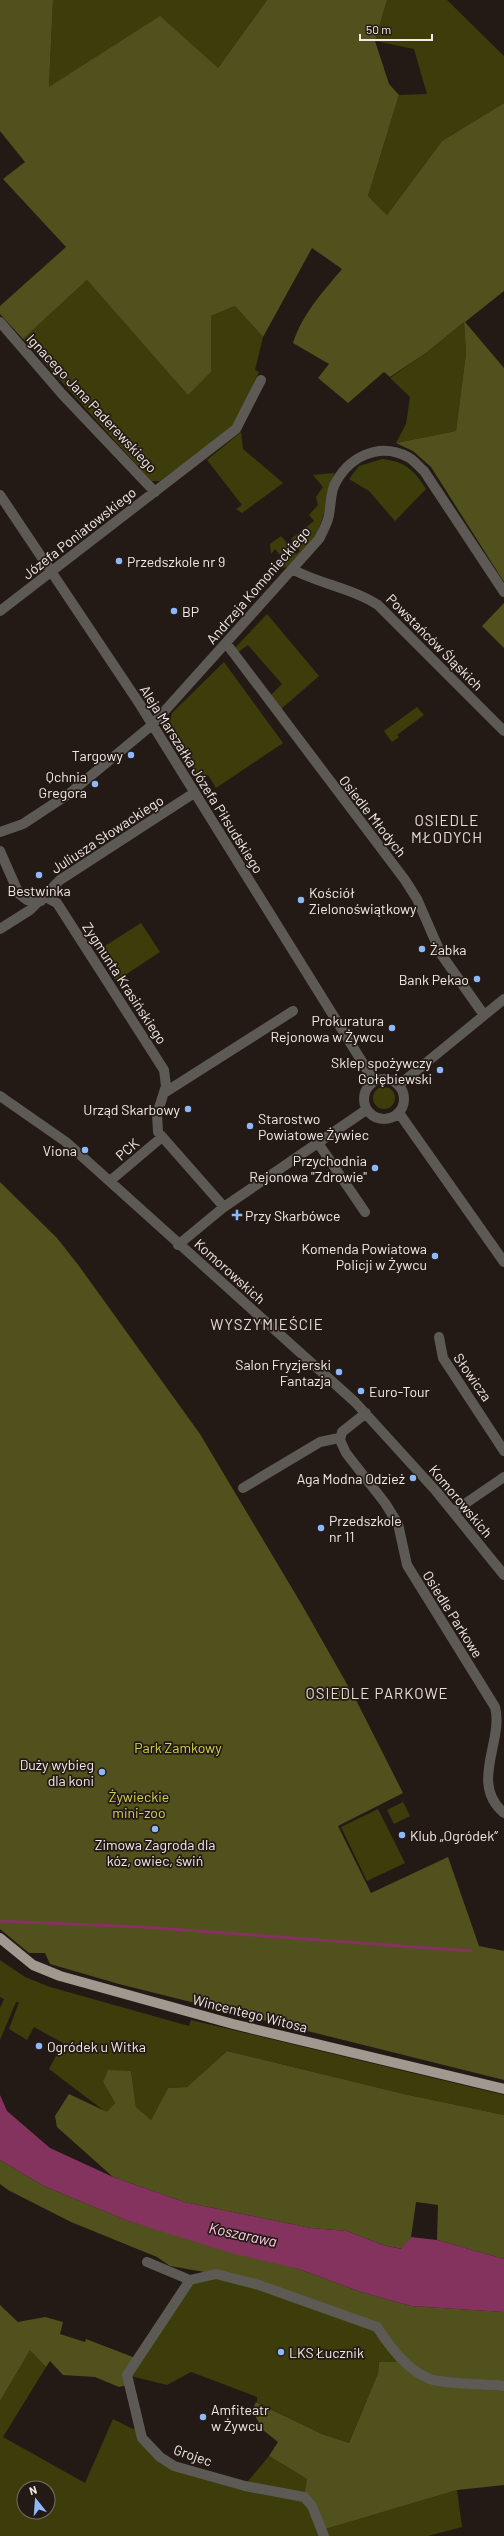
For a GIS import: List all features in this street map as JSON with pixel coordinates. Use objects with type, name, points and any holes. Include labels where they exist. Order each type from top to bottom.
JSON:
[{"type":"main road","name":"Wincentego Witosa","points":[[0,1938],[33,1965],[74,1980],[233,2024],[504,2089]]},
{"type":"street","name":"Ignacego Jana Paderewskiego","points":[[0,322],[62,394],[155,492],[236,429],[261,380]]},
{"type":"street","name":"Andrzeja Komonieckiego","points":[[0,832],[23,824],[70,793],[152,725],[319,539],[328,520],[334,488],[341,473],[364,454],[378,450],[393,452],[408,457],[424,471],[504,592]]},
{"type":"street","name":"Józefa Poniatowskiego","points":[[0,611],[155,492]]},
{"type":"street","name":"Aleja Marszałka Józefa Piłsudskiego","points":[[0,495],[152,725],[374,1081]]},
{"type":"street","name":"Powstańców Śląskich","points":[[292,569],[304,576],[359,594],[378,605],[504,731]]},
{"type":"street","name":"Osiedle Młodych","points":[[226,643],[405,880],[417,899],[441,954],[484,1015]]},
{"type":"street","name":"Juliusza Słowackiego","points":[[0,929],[16,920],[42,898],[60,880],[194,793]]},
{"type":"street","points":[[0,851],[19,894],[27,900],[42,898]]},
{"type":"street","name":"Zygmunta Krasińskiego","points":[[42,898],[57,903],[157,1059],[166,1077],[164,1093],[157,1114],[158,1132],[224,1207]]},
{"type":"street","points":[[399,1085],[504,999]]},
{"type":"street","points":[[164,1093],[293,1011]]},
{"type":"street","points":[[387,1079],[399,1085],[405,1099],[399,1113],[385,1120],[371,1115],[366,1110],[364,1103],[365,1090],[374,1081],[387,1079]]},
{"type":"street","name":"Komorowskich","points":[[0,1096],[66,1142],[178,1245],[366,1413],[453,1512],[504,1575]]},
{"type":"street","points":[[178,1245],[224,1207],[366,1110]]},
{"type":"street","points":[[399,1113],[504,1262]]},
{"type":"street","name":"PCK","points":[[110,1181],[162,1137]]},
{"type":"street","points":[[318,1143],[365,1212]]},
{"type":"street","name":"Słowicza","points":[[439,1337],[442,1358],[504,1451]]},
{"type":"street","points":[[243,1488],[320,1442],[340,1438],[342,1432],[366,1413]]},
{"type":"street","name":"Osiedle Parkowe","points":[[340,1438],[346,1453],[385,1503],[398,1524],[407,1565],[495,1707],[498,1728],[488,1774],[495,1800],[504,1813]]},
{"type":"street","points":[[453,1512],[504,1477]]},
{"type":"street","points":[[495,1564],[504,1558]]},
{"type":"street","points":[[147,2262],[190,2280],[216,2274],[259,2285],[333,2310],[377,2327],[388,2343],[405,2362],[430,2379],[504,2386]]},
{"type":"street","name":"Grojec","points":[[190,2280],[127,2375],[142,2438],[152,2450],[174,2466],[244,2486],[304,2498],[312,2506],[324,2536]]},
{"type":"shaded area","points":[[53,0],[267,0],[218,68],[49,87]]},
{"type":"shaded area","points":[[387,0],[447,0],[504,56],[504,103],[442,141],[387,215],[368,196],[399,95],[427,94],[414,49],[375,41]]},
{"type":"shaded area","points":[[87,280],[188,394],[211,372],[211,316],[235,306],[263,337],[255,370],[259,372],[234,425],[160,481],[152,481],[144,473],[23,339]]},
{"type":"shaded area","points":[[464,322],[466,353],[456,431],[396,443],[406,424],[410,397],[390,378],[426,353]]},
{"type":"shaded area","points":[[241,432],[243,449],[283,483],[242,513],[236,509],[242,505],[207,460]]},
{"type":"shaded area","points":[[382,459],[397,462],[408,468],[418,477],[426,489],[395,521],[369,491],[349,479],[359,466]]},
{"type":"shaded area","points":[[334,473],[324,514],[313,540],[296,561],[284,568],[276,561],[281,556],[275,549],[271,554],[270,544],[281,536],[296,554],[300,551],[291,539],[314,521],[309,515],[318,505],[316,497],[323,487],[313,475]]},
{"type":"shaded area","points":[[267,614],[319,676],[280,710],[270,696],[282,684],[248,645],[237,653],[235,648]]},
{"type":"shaded area","points":[[224,662],[283,743],[216,788],[208,775],[200,779],[170,733],[169,724],[172,713]]},
{"type":"shaded area","points":[[417,707],[424,715],[397,735],[399,737],[392,742],[384,731]]},
{"type":"shaded area","points":[[141,923],[160,952],[116,981],[97,951]]},
{"type":"shaded area","points":[[384,1087],[392,1090],[395,1098],[392,1106],[384,1109],[376,1106],[373,1098],[376,1090]]},
{"type":"shaded area","points":[[403,1802],[410,1816],[394,1824],[387,1810]]},
{"type":"shaded area","points":[[378,1809],[405,1863],[367,1881],[341,1827]]},
{"type":"shaded area","points":[[0,1960],[25,1977],[50,1987],[189,2026],[191,2020],[504,2095],[504,2115],[404,2094],[227,2051],[187,2087],[168,2088],[151,2120],[136,2107],[131,2071],[103,2082],[115,2103],[107,2113],[49,2069],[63,2043],[34,2027],[27,2040],[9,2029],[19,2002],[16,2002],[0,2040],[0,2008],[4,1999],[0,1997]]},
{"type":"shaded area","name":"LKS Łucznik","points":[[216,2274],[377,2327],[405,2362],[379,2362],[378,2373],[349,2443],[322,2434],[257,2402],[257,2397],[191,2372],[167,2385],[127,2375],[190,2280]]},
{"type":"shaded area","points":[[30,2349],[46,2367],[3,2437],[85,2483],[113,2419],[133,2429],[138,2426],[160,2457],[244,2486],[269,2456],[307,2479],[322,2530],[457,2490],[462,2527],[428,2536],[0,2536],[0,2401]]},
{"type":"green space","points":[[0,0],[53,0],[49,87],[160,16],[218,68],[267,0],[387,0],[375,41],[389,84],[399,95],[368,196],[387,215],[442,141],[504,103],[504,291],[465,322],[504,368],[504,582],[431,467],[413,451],[396,443],[456,431],[466,353],[464,322],[426,353],[390,377],[384,372],[348,403],[318,378],[329,364],[293,343],[302,322],[320,295],[342,269],[312,248],[263,337],[235,306],[211,316],[211,372],[188,395],[87,280],[23,339],[0,314],[0,306],[66,247],[3,179],[25,162],[0,131]]},
{"type":"green space","points":[[504,603],[504,648],[482,626]]},
{"type":"green space","name":"Park Zamkowy","points":[[0,1182],[57,1238],[79,1266],[200,1434],[302,1605],[356,1700],[403,1793],[338,1826],[371,1893],[448,1857],[479,1946],[504,1951],[504,2080],[119,1984],[50,1964],[45,1953],[29,1953],[0,1929]]},
{"type":"green space","points":[[227,2051],[404,2094],[504,2115],[504,2259],[437,2240],[438,2205],[416,2202],[411,2237],[402,2249],[383,2245],[347,2231],[311,2228],[184,2202],[113,2177],[57,2127],[55,2116],[69,2094],[107,2112],[115,2103],[103,2082],[108,2070],[131,2071],[136,2107],[151,2120],[168,2088],[187,2087]]},
{"type":"green space","points":[[0,2160],[44,2186],[128,2221],[299,2269],[361,2292],[411,2306],[504,2312],[504,2485],[457,2490],[322,2530],[304,2497],[307,2479],[269,2456],[278,2442],[263,2430],[252,2410],[256,2402],[322,2434],[349,2443],[378,2373],[379,2362],[405,2362],[377,2327],[216,2274],[170,2266],[157,2257],[71,2222],[8,2190],[0,2184]]},
{"type":"green space","points":[[0,2305],[18,2322],[45,2317],[63,2322],[60,2334],[85,2342],[86,2339],[138,2359],[128,2385],[119,2387],[95,2377],[63,2375],[50,2361],[46,2367],[30,2350],[0,2401]]},
{"type":"water","name":"Koszarawa","points":[[0,2095],[7,2111],[50,2148],[113,2177],[184,2202],[311,2228],[347,2231],[383,2245],[401,2249],[411,2237],[437,2240],[504,2259],[504,2312],[411,2306],[361,2292],[299,2269],[231,2253],[128,2221],[44,2186],[0,2160]]},
{"type":"waterway","points":[[0,1921],[142,1927],[471,1951]]},
{"type":"place","name":"Przedszkole nr 9","points":[[119,561]]},
{"type":"place","name":"BP","points":[[174,611]]},
{"type":"place","name":"Targowy","points":[[131,755]]},
{"type":"place","name":"Qchnia Gregora","points":[[95,784]]},
{"type":"place","name":"Bestwinka","points":[[39,875]]},
{"type":"place","name":"Kościół Zielonoświątkowy","points":[[301,900]]},
{"type":"place","name":"Żabka","points":[[422,949]]},
{"type":"place","name":"Bank Pekao","points":[[477,979]]},
{"type":"place","name":"Prokuratura Rejonowa w Żywcu","points":[[392,1028]]},
{"type":"place","name":"Sklep spożywczy Gołębiewski","points":[[440,1070]]},
{"type":"place","name":"Urząd Skarbowy","points":[[188,1109]]},
{"type":"place","name":"Starostwo Powiatowe Żywiec","points":[[250,1126]]},
{"type":"place","name":"Viona","points":[[85,1150]]},
{"type":"place","name":"Przychodnia Rejonowa \"Zdrowie\"","points":[[375,1168]]},
{"type":"place","name":"Przy Skarbówce","points":[[237,1215]]},
{"type":"place","name":"Komenda Powiatowa Policji w Żywcu","points":[[435,1256]]},
{"type":"place","name":"Salon Fryzjerski Fantazja","points":[[339,1372]]},
{"type":"place","name":"Euro-Tour","points":[[361,1391]]},
{"type":"place","name":"Aga Modna Odzież","points":[[413,1478]]},
{"type":"place","name":"Przedszkole nr 11","points":[[321,1528]]},
{"type":"place","name":"Duży wybieg dla koni","points":[[102,1772]]},
{"type":"place","name":"Zimowa Zagroda dla kóz, owiec, świń","points":[[155,1829]]},
{"type":"place","name":"Klub „Ogródek”","points":[[402,1835]]},
{"type":"place","name":"Ogródek u Witka","points":[[39,2046]]},
{"type":"place","name":"LKS Łucznik","points":[[281,2352]]},
{"type":"place","name":"Amfiteatr w Żywcu","points":[[203,2417]]},
{"type":"district","name":"OSIEDLE MŁODYCH","points":[[447,828]]},
{"type":"district","name":"WYSZYMIEŚCIE","points":[[267,1324]]},
{"type":"district","name":"OSIEDLE PARKOWE","points":[[377,1693]]},
{"type":"park label","name":"Żywieckie mini-zoo","points":[[139,1804]]}]
